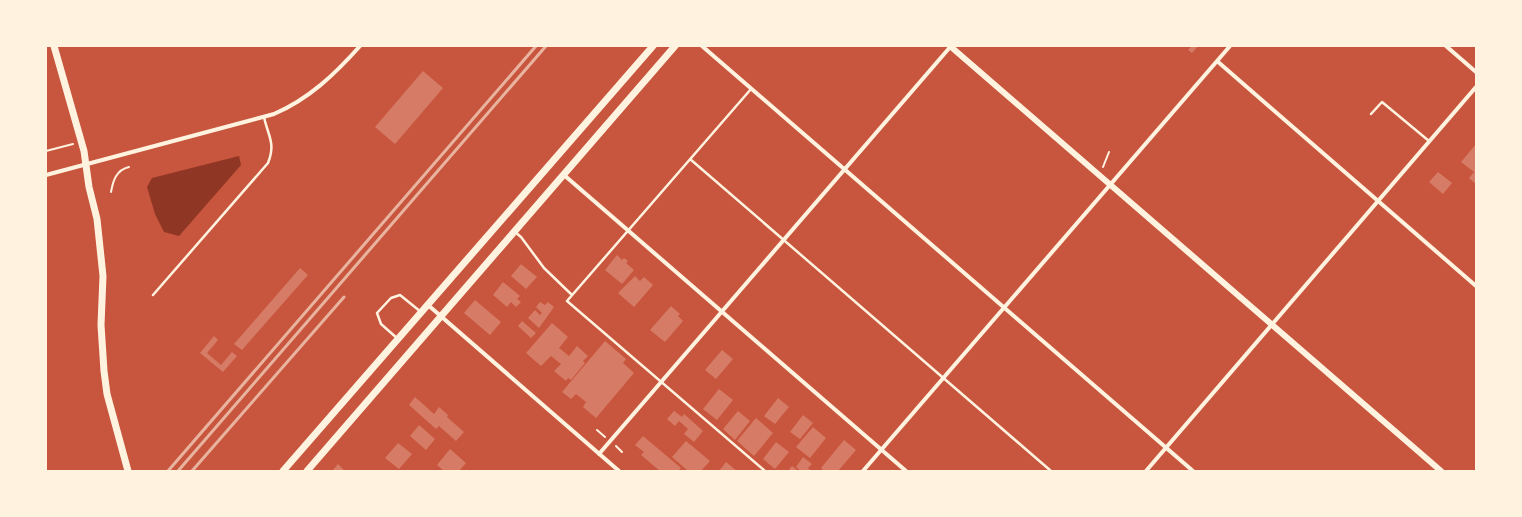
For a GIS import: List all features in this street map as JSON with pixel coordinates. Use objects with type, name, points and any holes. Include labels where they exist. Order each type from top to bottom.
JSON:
[{"type":"main road","points":[[54,46],[82,142],[101,250],[103,276],[101,325],[104,371],[107,394],[128,471]]},
{"type":"main road","points":[[283,471],[653,46]]},
{"type":"main road","points":[[307,471],[675,46]]},
{"type":"street","points":[[46,175],[264,117],[284,110],[312,93],[346,62],[360,46]]},
{"type":"street","points":[[702,46],[1193,471]]},
{"type":"street","points":[[600,454],[721,311],[950,46],[1441,471]]},
{"type":"street","points":[[863,471],[1112,185],[1230,46]]},
{"type":"street","points":[[1446,46],[1476,72]]},
{"type":"street","points":[[1217,60],[1476,286]]},
{"type":"street","points":[[1146,471],[1377,200],[1476,87]]},
{"type":"street","points":[[564,175],[906,471]]},
{"type":"street","points":[[428,305],[619,471]]},
{"type":"lane","points":[[751,89],[567,301],[765,471]]},
{"type":"lane","points":[[1370,114],[1382,102],[1429,141]]},
{"type":"lane","points":[[153,295],[268,163],[272,152],[272,141],[266,130],[264,117]]},
{"type":"lane","points":[[690,159],[1051,471]]},
{"type":"lane","points":[[514,231],[521,237],[544,268],[572,295]]},
{"type":"lane","points":[[398,339],[381,324],[377,314],[391,298],[400,295],[422,312]]},
{"type":"path","points":[[46,151],[82,142]]},
{"type":"path","points":[[1103,166],[1109,152]]},
{"type":"path","points":[[112,192],[114,178],[125,168],[129,168]]},
{"type":"shaded area","points":[[239,156],[241,165],[179,236],[164,232],[155,214],[147,187],[152,178]]},
{"type":"building","points":[[1192,46],[1198,46],[1192,53],[1188,50]]},
{"type":"building","points":[[423,71],[443,88],[395,144],[375,127]]},
{"type":"building","points":[[1476,144],[1476,184],[1469,178],[1474,172],[1461,162]]},
{"type":"building","points":[[1438,172],[1452,183],[1443,194],[1429,182]]},
{"type":"building","points":[[617,255],[622,260],[624,258],[628,261],[626,263],[634,270],[622,284],[605,270]]},
{"type":"building","points":[[521,264],[537,277],[526,289],[511,276]]},
{"type":"building","points":[[300,268],[308,275],[242,350],[234,344]]},
{"type":"building","points":[[635,276],[640,281],[644,277],[653,285],[634,307],[618,293]]},
{"type":"building","points":[[503,282],[520,296],[517,299],[521,302],[516,307],[511,302],[507,307],[493,295]]},
{"type":"building","points":[[475,300],[501,322],[490,335],[464,313]]},
{"type":"building","points":[[540,302],[545,305],[548,302],[554,307],[539,328],[528,318],[535,310],[540,315],[542,313],[536,307]]},
{"type":"building","points":[[671,306],[680,314],[678,316],[683,321],[665,342],[650,330]]},
{"type":"building","points":[[522,321],[536,333],[531,338],[518,326]]},
{"type":"building","points":[[552,323],[568,337],[559,348],[569,356],[577,346],[588,356],[583,361],[585,363],[571,380],[568,378],[566,381],[554,371],[561,364],[551,356],[541,366],[526,353]]},
{"type":"building","points":[[214,336],[218,340],[207,353],[221,365],[232,352],[237,356],[223,372],[200,353]]},
{"type":"building","points":[[605,341],[626,359],[623,363],[634,373],[596,418],[583,407],[586,402],[576,394],[571,399],[562,392]]},
{"type":"building","points":[[722,350],[733,359],[716,379],[705,370]]},
{"type":"building","points":[[719,389],[733,400],[717,420],[703,409]]},
{"type":"building","points":[[415,397],[434,414],[439,407],[448,415],[447,417],[464,432],[456,441],[439,426],[436,429],[409,405]]},
{"type":"building","points":[[778,398],[789,407],[775,424],[764,416]]},
{"type":"building","points":[[674,411],[682,417],[684,414],[703,431],[694,442],[684,434],[688,429],[679,421],[675,426],[667,419]]},
{"type":"building","points":[[738,411],[750,421],[735,440],[723,429]]},
{"type":"building","points":[[803,415],[813,423],[800,439],[790,432]]},
{"type":"building","points":[[756,418],[773,433],[754,456],[737,441]]},
{"type":"building","points":[[419,425],[435,439],[426,450],[410,436]]},
{"type":"building","points":[[813,427],[826,438],[810,458],[796,447]]},
{"type":"building","points":[[643,436],[681,468],[678,471],[660,471],[641,455],[644,452],[635,445]]},
{"type":"building","points":[[844,440],[856,450],[838,471],[824,471],[821,468]]},
{"type":"building","points":[[686,441],[710,461],[701,471],[688,471],[672,457]]},
{"type":"building","points":[[776,442],[789,452],[775,469],[763,459]]},
{"type":"building","points":[[398,443],[412,454],[399,469],[385,458]]},
{"type":"building","points":[[450,449],[466,463],[459,471],[444,471],[437,465]]},
{"type":"building","points":[[803,457],[812,464],[808,468],[811,471],[801,471],[796,467]]},
{"type":"building","points":[[726,462],[737,471],[719,471]]},
{"type":"building","points":[[338,464],[345,471],[332,471]]},
{"type":"building","points":[[792,466],[798,471],[788,471]]},
{"type":"railway","points":[[168,471],[536,46]]},
{"type":"railway","points":[[178,471],[546,46]]},
{"type":"railway","points":[[192,471],[344,297]]}]
